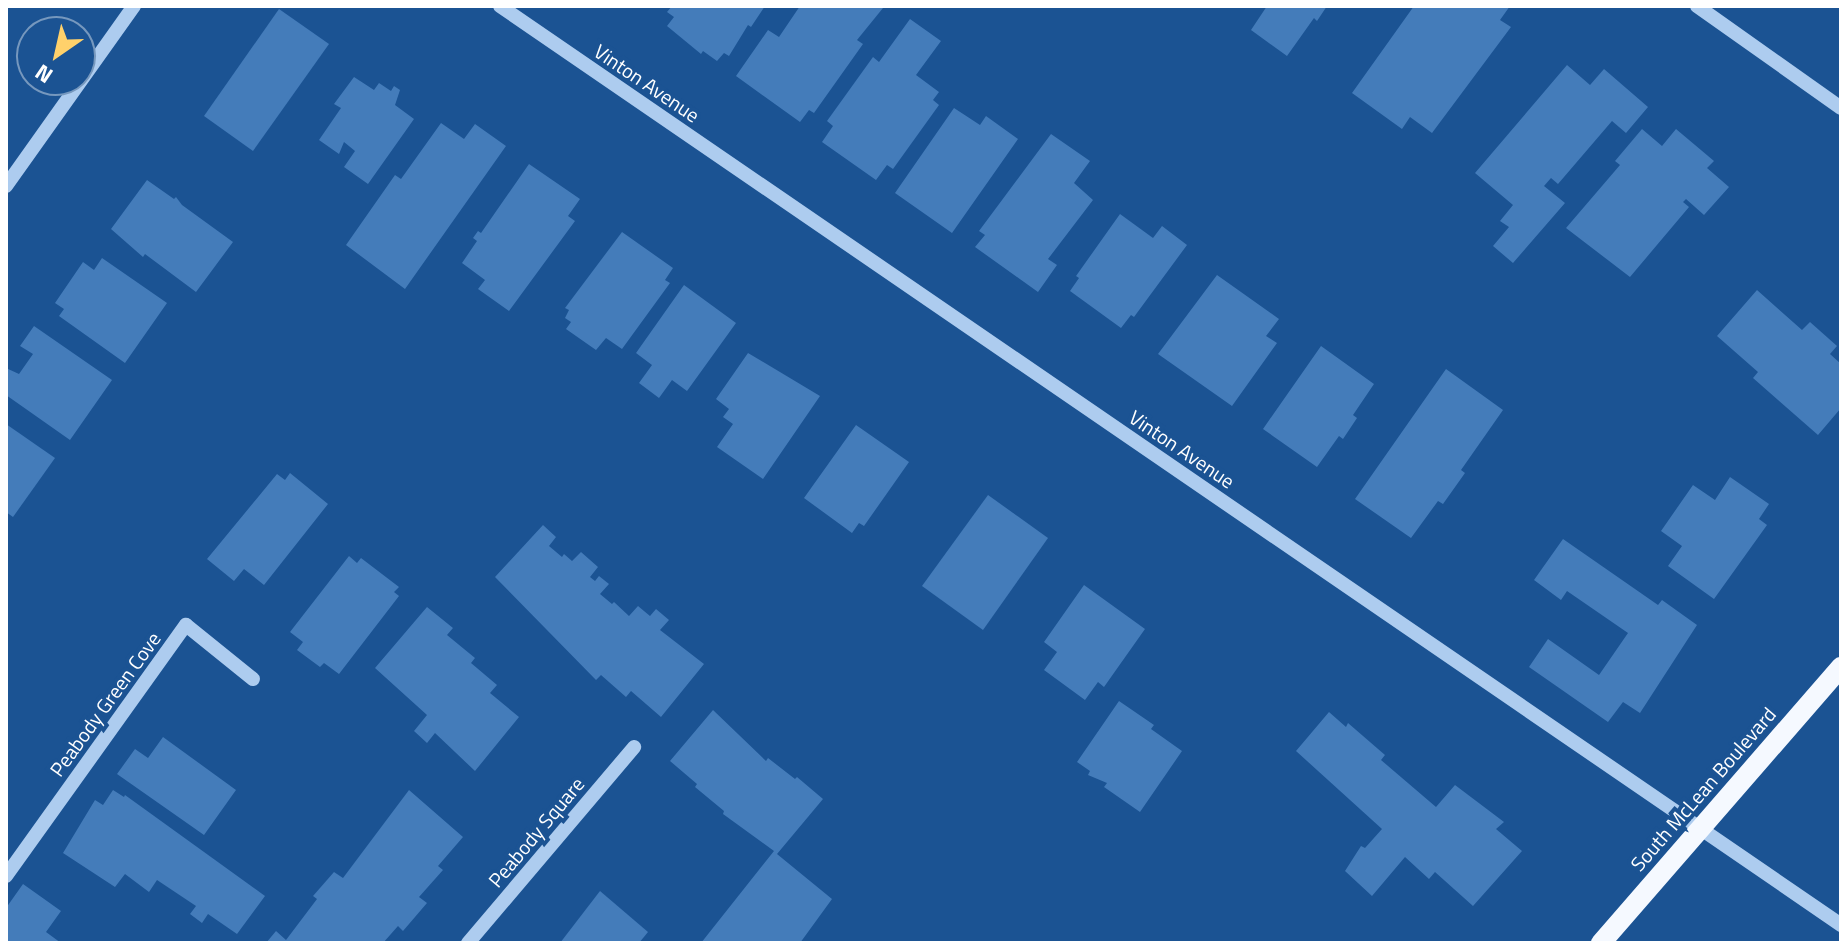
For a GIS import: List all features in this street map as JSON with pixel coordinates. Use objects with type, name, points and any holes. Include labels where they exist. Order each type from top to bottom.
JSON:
[{"type":"main road","name":"South McLean Boulevard","points":[[1601,943],[1841,667]]},
{"type":"street","points":[[6,186],[134,6]]},
{"type":"street","name":"Vinton Avenue","points":[[500,6],[1841,925]]},
{"type":"street","points":[[1697,6],[1841,108]]},
{"type":"street","name":"Peabody Green Cove","points":[[6,876],[186,625],[253,679]]},
{"type":"street","name":"Peabody Square","points":[[468,943],[634,747]]},
{"type":"building","points":[[672,6],[765,6],[751,27],[748,25],[729,56],[724,53],[717,61],[703,51],[701,54],[667,26],[674,17],[667,12]]},
{"type":"building","points":[[800,6],[883,8],[857,40],[863,44],[814,113],[809,110],[800,122],[736,76],[768,30],[779,37]]},
{"type":"building","points":[[1267,6],[1327,6],[1317,21],[1314,18],[1287,56],[1251,30]]},
{"type":"building","points":[[1414,6],[1510,6],[1500,20],[1511,27],[1432,133],[1410,117],[1402,129],[1352,93]]},
{"type":"building","points":[[279,9],[329,44],[253,151],[204,116]]},
{"type":"building","points":[[910,19],[941,41],[916,75],[939,92],[933,100],[939,105],[893,169],[887,165],[876,180],[822,142],[833,126],[827,121],[873,57],[879,62]]},
{"type":"building","points":[[1567,65],[1590,85],[1604,69],[1648,107],[1626,133],[1612,121],[1558,184],[1551,178],[1544,186],[1565,203],[1513,263],[1493,246],[1509,227],[1500,221],[1513,205],[1475,173]]},
{"type":"building","points":[[354,77],[374,90],[379,83],[391,91],[394,86],[400,90],[395,105],[414,119],[368,184],[344,167],[355,151],[344,142],[339,154],[319,140],[341,108],[334,104]]},
{"type":"building","points":[[954,108],[980,125],[986,116],[1018,139],[952,233],[895,193]]},
{"type":"building","points":[[441,123],[464,139],[475,124],[506,146],[405,289],[346,245],[395,175],[401,179]]},
{"type":"building","points":[[1642,129],[1662,146],[1676,129],[1714,161],[1707,168],[1729,187],[1704,215],[1686,199],[1683,202],[1689,207],[1630,277],[1566,228],[1620,165],[1615,161]]},
{"type":"building","points":[[1051,134],[1090,161],[1074,183],[1093,200],[1048,259],[1057,265],[1038,292],[975,247],[985,235],[979,231]]},
{"type":"building","points":[[529,164],[580,199],[568,216],[575,221],[509,311],[478,289],[485,280],[462,263],[477,241],[473,238],[478,231],[481,233]]},
{"type":"building","points":[[147,180],[174,199],[176,197],[182,205],[233,242],[196,292],[145,254],[143,257],[111,229]]},
{"type":"building","points":[[1120,214],[1153,238],[1162,226],[1187,245],[1134,317],[1131,315],[1121,328],[1070,291],[1079,278],[1076,276]]},
{"type":"building","points":[[622,232],[673,268],[665,280],[670,283],[622,349],[606,338],[596,350],[566,329],[571,322],[565,318],[569,310],[565,308]]},
{"type":"building","points":[[102,258],[167,303],[125,363],[59,316],[64,309],[55,303],[83,262],[94,270]]},
{"type":"building","points":[[1217,275],[1279,319],[1266,336],[1277,343],[1232,406],[1158,354]]},
{"type":"building","points":[[684,285],[736,323],[687,391],[672,380],[659,398],[639,383],[652,365],[636,353]]},
{"type":"building","points":[[1757,290],[1802,330],[1810,322],[1837,346],[1830,354],[1841,364],[1841,408],[1818,435],[1753,378],[1758,372],[1717,336]]},
{"type":"building","points":[[34,326],[112,380],[70,440],[6,395],[6,368],[19,374],[33,354],[20,346]]},
{"type":"building","points":[[1321,346],[1374,384],[1353,415],[1357,418],[1343,439],[1339,436],[1317,467],[1263,429]]},
{"type":"building","points":[[748,353],[820,396],[763,479],[717,447],[733,424],[723,417],[729,409],[716,399]]},
{"type":"building","points":[[1446,369],[1503,410],[1461,470],[1465,473],[1443,504],[1438,501],[1411,538],[1355,499]]},
{"type":"building","points":[[6,424],[55,458],[13,517],[6,512]]},
{"type":"building","points":[[856,425],[909,462],[864,526],[859,523],[852,533],[804,498]]},
{"type":"building","points":[[290,473],[328,504],[264,585],[244,569],[234,581],[207,559],[277,474],[285,480]]},
{"type":"building","points":[[1730,477],[1769,504],[1759,519],[1767,525],[1714,599],[1668,566],[1682,546],[1661,531],[1693,485],[1715,500]]},
{"type":"building","points":[[988,495],[1048,538],[983,630],[922,586]]},
{"type":"building","points":[[543,525],[556,537],[549,546],[562,557],[564,554],[572,561],[581,552],[598,567],[590,577],[595,581],[599,576],[609,584],[600,594],[629,616],[638,606],[650,616],[656,609],[669,620],[660,630],[704,664],[661,717],[631,691],[626,697],[601,675],[596,680],[495,577]]},
{"type":"building","points":[[1563,539],[1658,605],[1662,600],[1697,625],[1640,713],[1623,702],[1608,722],[1529,667],[1548,639],[1599,675],[1628,633],[1567,591],[1561,600],[1534,580]]},
{"type":"building","points":[[349,556],[357,563],[361,558],[399,587],[394,592],[399,596],[339,674],[324,663],[320,667],[297,650],[303,642],[290,632]]},
{"type":"building","points":[[1084,585],[1145,629],[1104,687],[1098,682],[1085,700],[1044,670],[1057,652],[1044,642]]},
{"type":"building","points":[[427,607],[453,628],[447,635],[475,658],[471,663],[497,685],[490,693],[519,717],[475,771],[435,733],[427,743],[414,731],[427,715],[375,668]]},
{"type":"building","points":[[1119,701],[1154,725],[1151,729],[1182,751],[1140,812],[1104,787],[1107,783],[1088,775],[1090,771],[1077,762]]},
{"type":"building","points":[[713,710],[766,761],[768,758],[795,779],[797,777],[823,799],[777,854],[832,899],[800,943],[701,943],[774,851],[723,814],[724,811],[695,787],[697,784],[670,761]]},
{"type":"building","points":[[1329,712],[1346,727],[1348,723],[1385,755],[1381,760],[1436,807],[1455,785],[1504,822],[1496,829],[1522,851],[1473,906],[1435,872],[1429,879],[1405,857],[1372,896],[1345,871],[1361,846],[1365,848],[1382,829],[1296,751]]},
{"type":"building","points":[[163,737],[236,790],[204,835],[117,774],[135,749],[148,758]]},
{"type":"building","points":[[113,790],[125,795],[265,896],[237,934],[208,914],[202,923],[190,914],[196,906],[157,880],[149,892],[125,874],[115,887],[63,853],[95,800],[103,805]]},
{"type":"building","points":[[409,790],[463,837],[438,866],[443,870],[419,897],[427,903],[403,931],[398,926],[383,943],[266,943],[276,931],[286,940],[317,899],[313,896],[334,872],[343,878]]},
{"type":"building","points":[[23,884],[61,911],[46,932],[61,943],[6,943],[6,908]]},
{"type":"building","points":[[600,891],[648,932],[639,943],[560,943]]}]
